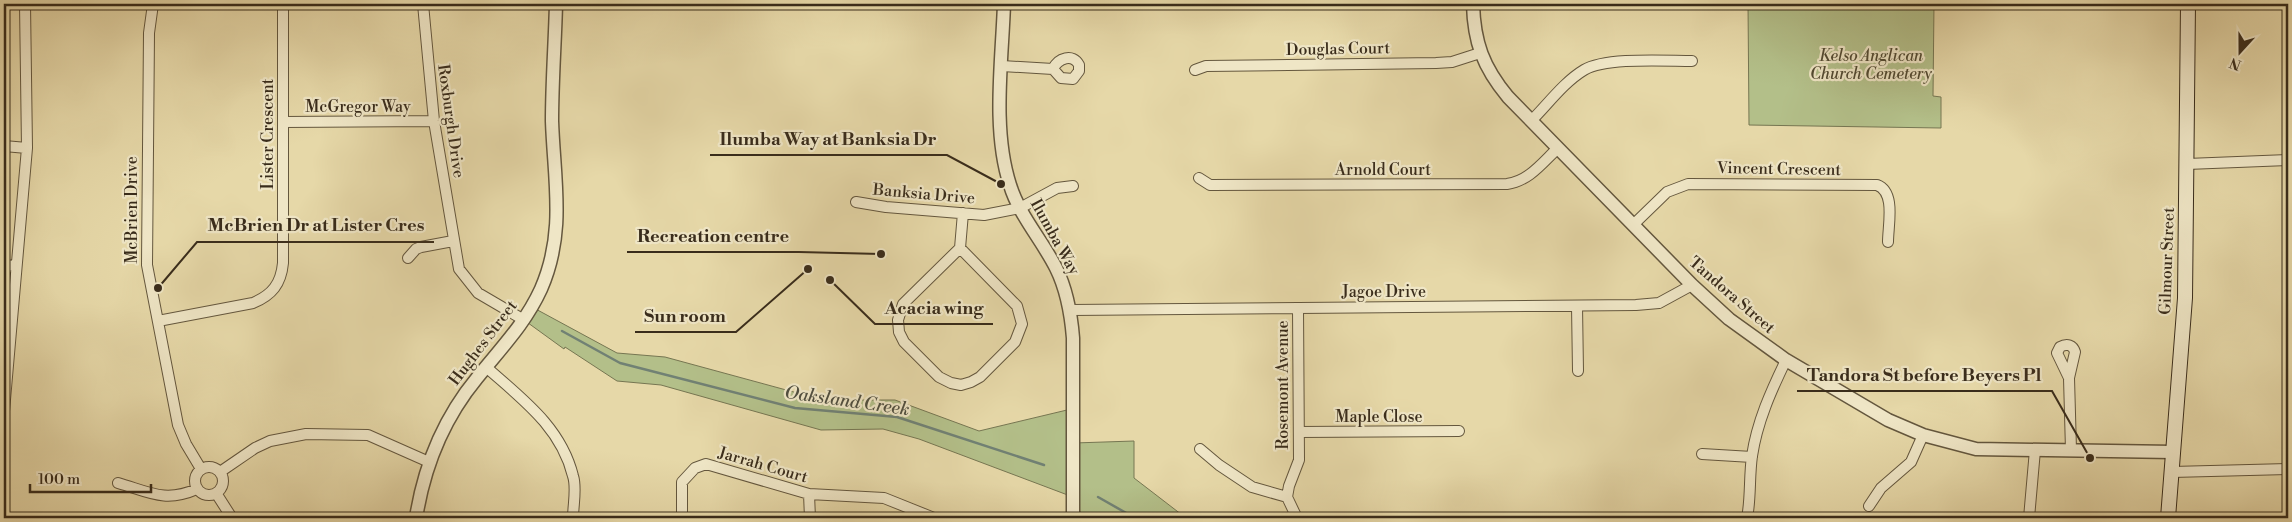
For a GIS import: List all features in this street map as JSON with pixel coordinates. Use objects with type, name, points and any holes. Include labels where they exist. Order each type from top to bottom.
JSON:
[{"type":"main road","name":"Gilmour Street","points":[[2168,518],[2185,298],[2188,4]]},
{"type":"street","points":[[4,411],[26,148],[25,4]]},
{"type":"street","name":"McBrien Drive","points":[[153,4],[148,33],[145,250],[149,281],[180,433],[201,468]]},
{"type":"street","name":"Lister Crescent","points":[[158,321],[252,303],[266,298],[279,283],[283,263],[283,4]]},
{"type":"street","name":"Roxburgh Drive","points":[[423,4],[434,121],[459,269],[473,288],[487,300],[524,320]]},
{"type":"street","name":"Hughes Street","points":[[416,518],[429,462],[448,420],[465,393],[507,344],[524,320],[548,270],[556,232],[558,206],[552,121],[556,4]]},
{"type":"street","name":"Ilumba Way","points":[[1004,4],[1000,115],[1002,157],[1010,187],[1020,208],[1057,270],[1071,310],[1074,338],[1074,518]]},
{"type":"street","name":"Tandora Street","points":[[1473,4],[1474,29],[1480,53],[1500,87],[1692,285],[1729,319],[1786,360],[1888,420],[1923,435],[1976,449],[2174,452]]},
{"type":"street","name":"Douglas Court","points":[[1195,70],[1206,66],[1436,63],[1459,61],[1480,53]]},
{"type":"street","points":[[1531,121],[1577,75],[1592,66],[1607,62],[1692,61]]},
{"type":"street","points":[[1002,66],[1053,69]]},
{"type":"street","name":"McGregor Way","points":[[283,122],[434,121]]},
{"type":"street","points":[[4,146],[26,148]]},
{"type":"street","name":"Arnold Court","points":[[1199,178],[1210,185],[1507,184],[1528,177],[1558,148]]},
{"type":"street","points":[[2187,164],[2288,160]]},
{"type":"street","name":"Vincent Crescent","points":[[1633,225],[1667,192],[1688,184],[1877,185],[1888,194],[1888,242]]},
{"type":"street","name":"Banksia Drive","points":[[856,202],[886,207],[984,215],[1020,208],[1057,188],[1073,186]]},
{"type":"street","points":[[960,248],[1017,306],[1022,324],[1015,342],[980,377],[961,385],[951,383],[939,377],[904,342],[899,332],[898,320],[904,304],[960,248],[963,213]]},
{"type":"street","points":[[408,258],[416,249],[421,247],[453,241]]},
{"type":"street","points":[[4,265],[16,266]]},
{"type":"street","name":"Jagoe Drive","points":[[1071,310],[1653,304],[1675,296],[1692,285]]},
{"type":"street","points":[[1577,306],[1578,371]]},
{"type":"street","name":"Rosemont Avenue","points":[[1287,497],[1299,460],[1298,308]]},
{"type":"street","points":[[1747,518],[1752,457],[1758,430],[1772,388],[1786,360]]},
{"type":"street","points":[[486,367],[541,416],[562,446],[574,478],[573,518]]},
{"type":"street","points":[[2069,378],[2071,450]]},
{"type":"street","name":"Maple Close","points":[[1299,432],[1459,431]]},
{"type":"street","points":[[220,472],[255,448],[270,441],[306,434],[368,435],[429,462]]},
{"type":"street","points":[[1869,506],[1881,488],[1911,462],[1923,435]]},
{"type":"street","points":[[1200,449],[1219,465],[1252,487],[1287,497],[1298,518]]},
{"type":"street","points":[[2030,518],[2035,450]]},
{"type":"street","points":[[1702,454],[1752,457]]},
{"type":"street","name":"Jarrah Court","points":[[682,518],[682,482],[696,468],[706,464],[809,494],[884,498],[934,518]]},
{"type":"street","points":[[211,466],[220,472],[223,483],[216,493],[204,494],[197,489],[195,476],[201,468],[211,466]]},
{"type":"street","points":[[2172,472],[2288,468]]},
{"type":"street","points":[[118,483],[166,497],[182,495],[197,489]]},
{"type":"street","points":[[216,493],[232,518]]},
{"type":"street","points":[[809,494],[810,518]]},
{"type":"green space","name":"Kelso Anglican Church Cemetery","points":[[1748,4],[1934,4],[1933,96],[1941,97],[1941,128],[1749,125]]},
{"type":"green space","points":[[532,307],[617,353],[665,357],[823,400],[895,400],[979,431],[1067,410],[1074,443],[1134,441],[1134,478],[1186,518],[1093,518],[1074,509],[1073,497],[919,439],[883,429],[821,430],[661,385],[617,381],[565,347],[564,349],[524,320]]},
{"type":"waterway","name":"Oaksland Creek","points":[[562,331],[620,363],[795,408],[897,417],[1044,465]]},
{"type":"waterway","name":"Oaksland Creek","points":[[1098,497],[1135,518]]},
{"type":"place","name":"Ilumba Way at Banksia Dr","points":[[1001,184]]},
{"type":"place","name":"Recreation centre","points":[[881,254]]},
{"type":"place","name":"Sun room","points":[[808,269]]},
{"type":"place","name":"Acacia wing","points":[[830,280]]},
{"type":"place","name":"McBrien Dr at Lister Cres","points":[[158,288]]},
{"type":"place","name":"Tandora St before Beyers Pl","points":[[2090,458]]}]
